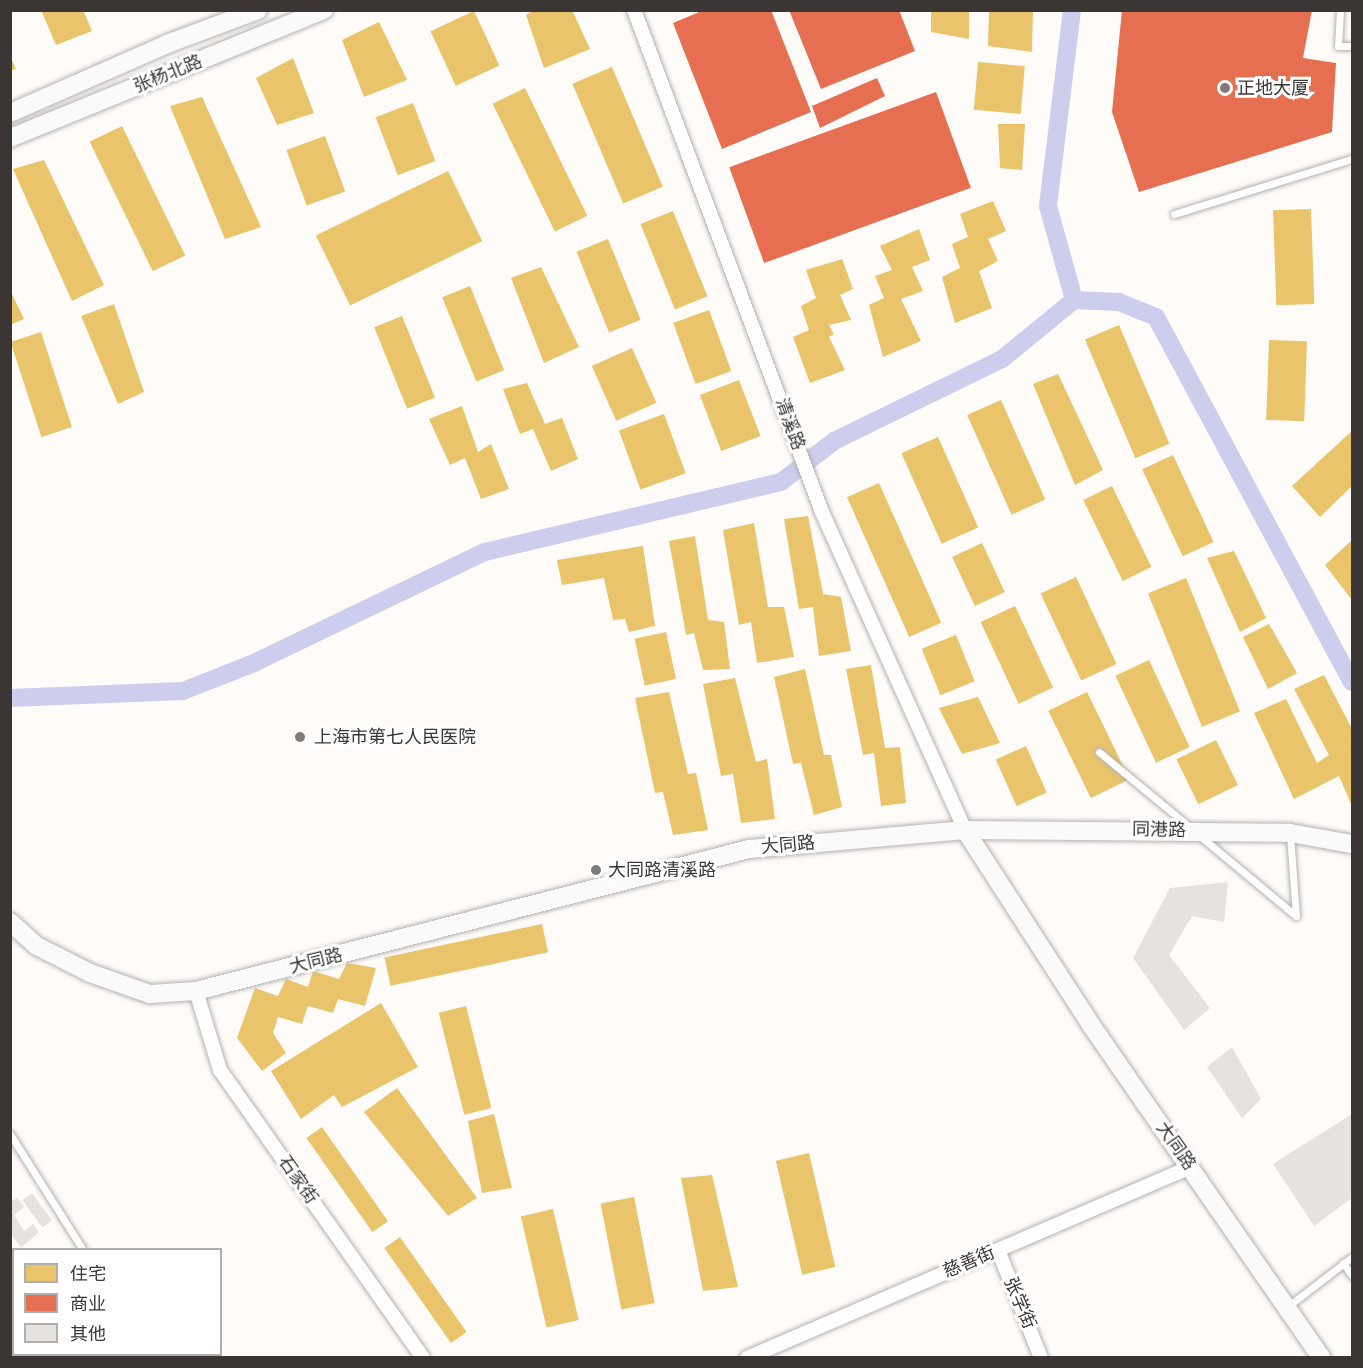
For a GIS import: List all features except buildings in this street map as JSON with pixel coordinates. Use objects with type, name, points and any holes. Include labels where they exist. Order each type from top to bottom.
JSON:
[{"type":"street","name":"张杨北路","points":[[10,113],[167,44],[258,10]]},
{"type":"street","name":"张杨北路","points":[[10,138],[324,10]]},
{"type":"street","name":"清溪路","points":[[634,10],[822,512],[965,830]]},
{"type":"street","name":"同港路","points":[[965,830],[1290,833],[1353,844]]},
{"type":"street","name":"大同路","points":[[10,922],[37,946],[90,973],[150,994],[196,991],[749,849],[965,830],[1091,1025],[1322,1358]]},
{"type":"street","name":"石家街","points":[[196,991],[220,1070],[423,1358]]},
{"type":"street","name":"慈善街","points":[[747,1358],[1191,1167]]},
{"type":"street","name":"张学街","points":[[998,1250],[1041,1358]]},
{"type":"lane","points":[[1340,10],[1338,46],[1353,46]]},
{"type":"lane","points":[[1174,214],[1353,159]]},
{"type":"lane","points":[[1099,752],[1296,916],[1290,833]]},
{"type":"lane","points":[[10,1134],[83,1248]]},
{"type":"lane","points":[[1287,1307],[1353,1257]]},
{"type":"lane","points":[[1343,1263],[1353,1276]]},
{"type":"waterway","points":[[1072,10],[1048,206],[1074,300]]},
{"type":"waterway","points":[[10,698],[183,691],[254,663],[485,552],[781,482],[834,441],[1002,359],[1074,300],[1119,302],[1156,317],[1352,682]]},
{"type":"place","name":"正地大厦","points":[[1225,88]]},
{"type":"place","name":"上海市第七人民医院","points":[[300,737]]},
{"type":"place","name":"大同路清溪路","points":[[596,870]]}]
